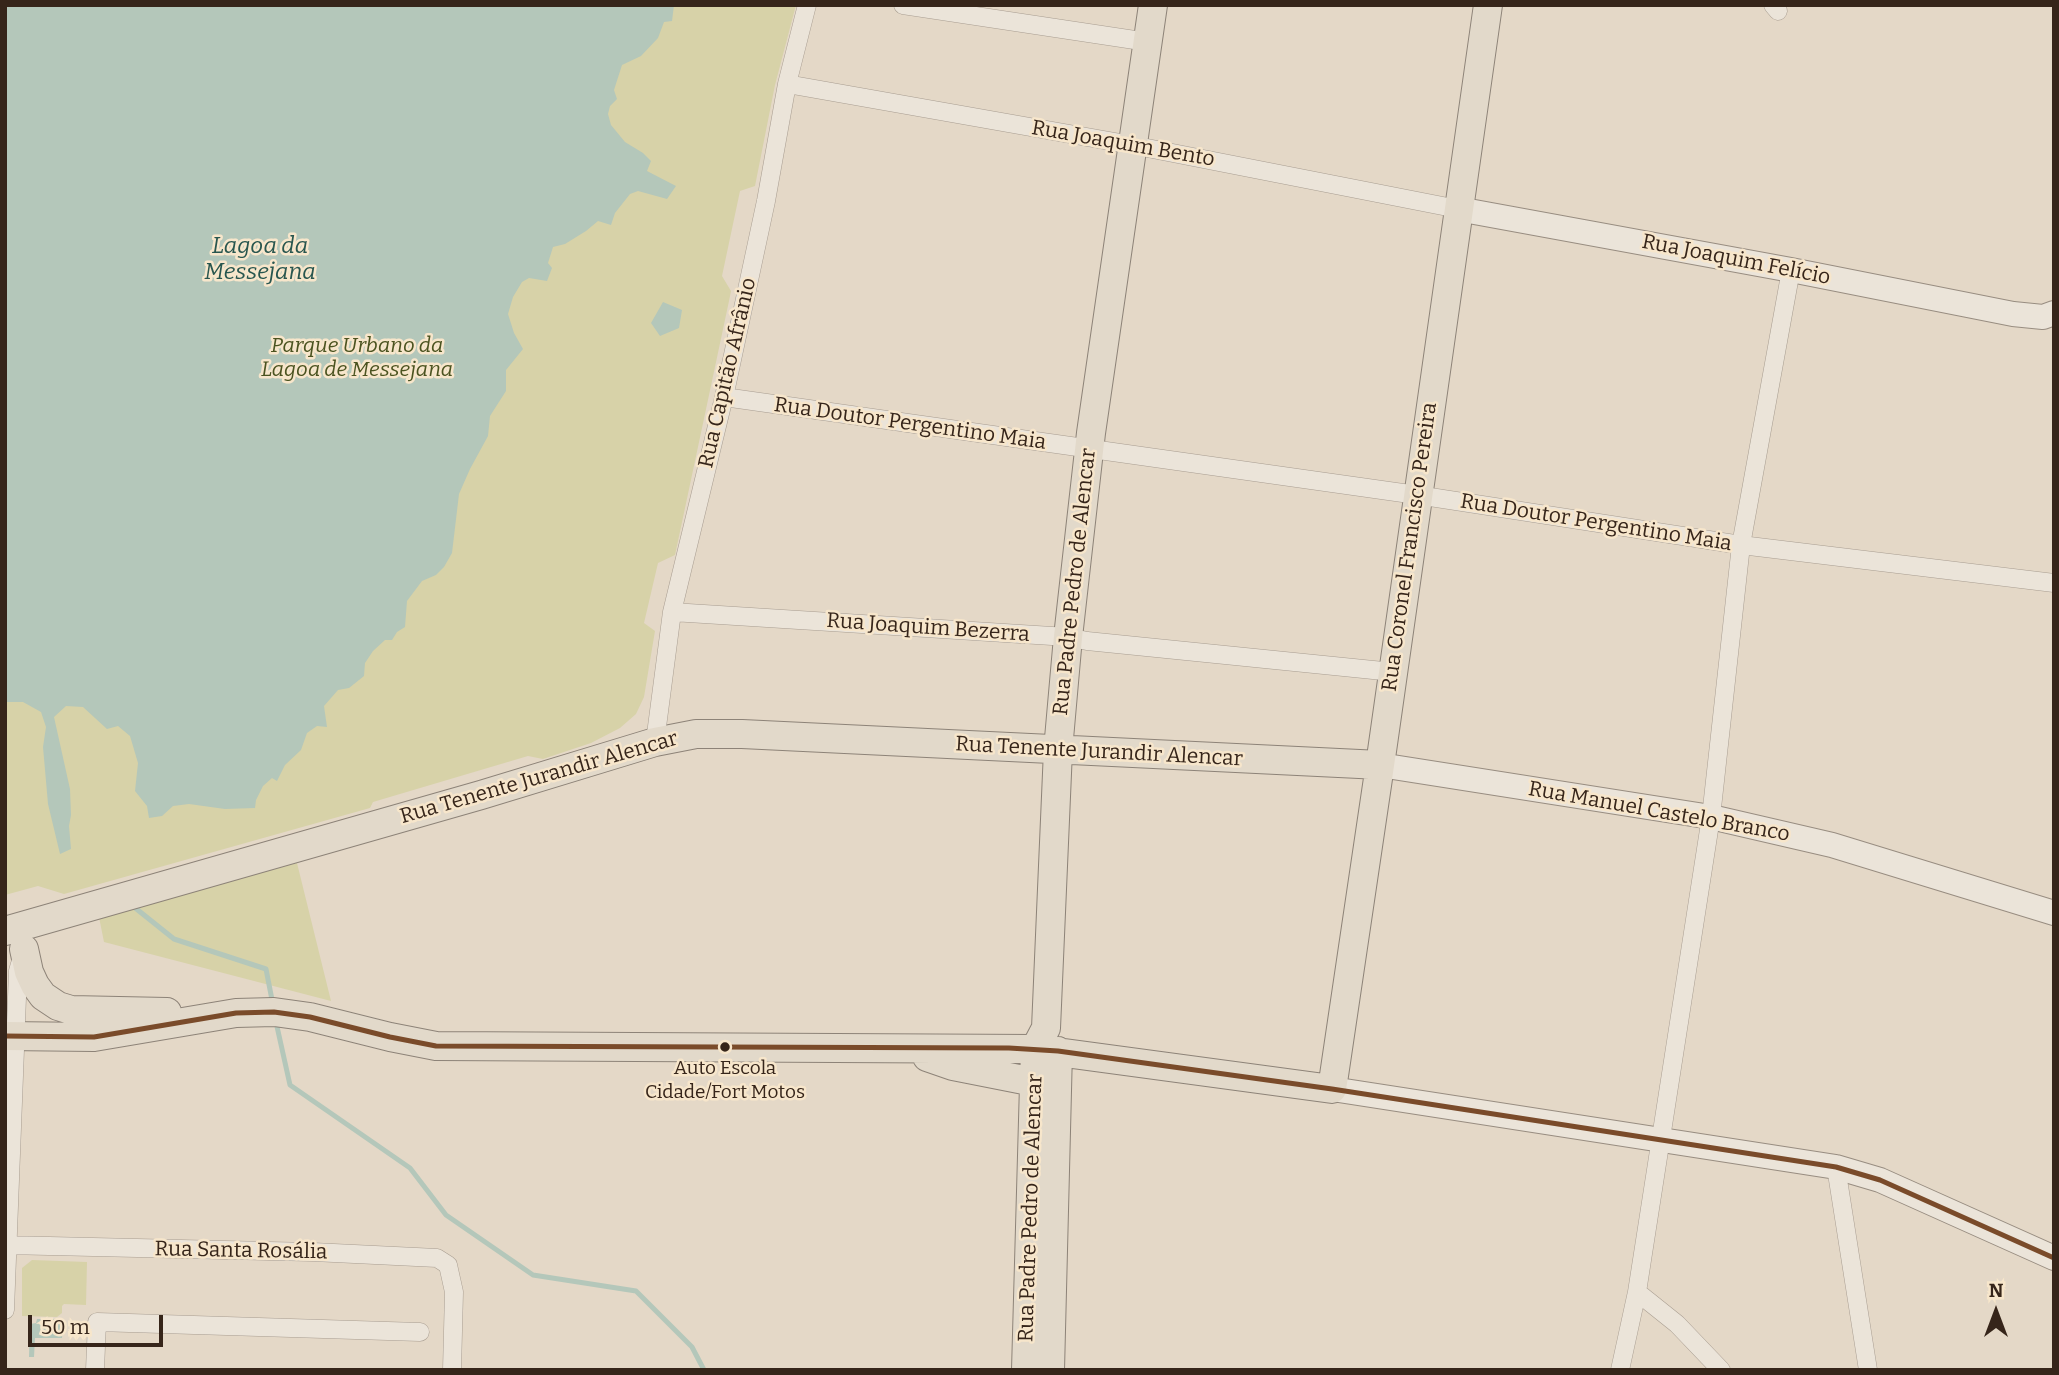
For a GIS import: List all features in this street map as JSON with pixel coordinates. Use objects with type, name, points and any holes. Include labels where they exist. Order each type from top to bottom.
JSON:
[{"type":"main road","name":"Rua Padre Pedro de Alencar","points":[[1026,1370],[1042,1210],[1046,1028],[1058,750],[1068,637],[1089,449],[1153,5]]},
{"type":"main road","name":"Rua Coronel Francisco Pereira","points":[[1332,1089],[1488,5]]},
{"type":"main road","name":"Rua Joaquim Felício","points":[[1458,209],[2013,314],[2043,317],[2054,313]]},
{"type":"main road","name":"Rua Tenente Jurandir Alencar","points":[[14,940],[37,921],[654,743],[696,734],[1380,765]]},
{"type":"main road","name":"Rua Manuel Castelo Branco","points":[[1380,765],[1711,817],[1832,845],[2054,913]]},
{"type":"main road","points":[[14,940],[43,996],[58,1006],[71,1010],[274,1012],[310,1017],[436,1046],[1047,1050],[1332,1089],[1836,1167],[1880,1180],[2054,1258]]},
{"type":"main road","points":[[10,1036],[94,1037],[236,1013]]},
{"type":"main road","points":[[902,1048],[953,1066],[1034,1082]]},
{"type":"main road","name":"Rua Padre Pedro de Alencar","points":[[1047,1050],[1034,1082],[1050,1370]]},
{"type":"street","name":"Rua Capitão Afrânio","points":[[654,743],[672,612],[724,397],[766,201],[787,84],[807,5]]},
{"type":"street","points":[[903,5],[1148,42]]},
{"type":"street","name":"Rua Joaquim Bento","points":[[787,84],[1132,145],[1458,209]]},
{"type":"street","points":[[1619,1370],[1637,1292],[1711,817],[1741,545],[1791,270]]},
{"type":"street","name":"Rua Doutor Pergentino Maia","points":[[724,397],[1417,495],[1741,545],[2054,583]]},
{"type":"street","name":"Rua Joaquim Bezerra","points":[[672,612],[1068,637],[1393,672]]},
{"type":"street","points":[[5,1310],[10,1036],[18,971],[14,940]]},
{"type":"street","points":[[1836,1167],[1868,1370]]},
{"type":"street","name":"Rua Santa Rosália","points":[[6,1245],[437,1258],[448,1265],[454,1292],[452,1370]]},
{"type":"street","points":[[1637,1292],[1677,1324],[1721,1370]]},
{"type":"street","points":[[94,1370],[97,1322],[420,1332]]},
{"type":"green space","name":"Lagoa da Messejana","points":[[5,5],[796,5],[775,85],[755,186],[740,191],[722,276],[731,291],[675,555],[658,563],[644,623],[655,631],[644,697],[636,714],[620,728],[591,743],[543,759],[528,756],[373,802],[370,808],[64,894],[38,886],[5,895]]},
{"type":"green space","points":[[297,863],[331,1001],[104,942],[99,917]]},
{"type":"green space","points":[[32,1260],[87,1262],[86,1305],[64,1304],[62,1313],[57,1317],[22,1316],[22,1268]]},
{"type":"water","name":"Lagoa da Messejana","points":[[5,5],[674,5],[672,21],[664,22],[658,38],[641,56],[622,65],[614,90],[617,99],[610,106],[608,114],[611,125],[625,142],[651,161],[647,171],[676,186],[667,199],[638,191],[630,194],[615,213],[611,225],[598,221],[565,244],[553,247],[548,263],[552,268],[547,281],[529,278],[522,282],[513,297],[508,314],[523,349],[506,370],[506,391],[490,416],[488,436],[459,494],[452,553],[444,567],[436,575],[422,581],[407,601],[405,627],[397,632],[392,640],[385,640],[373,651],[365,663],[364,676],[349,688],[338,690],[324,706],[327,727],[317,726],[307,733],[301,750],[285,765],[277,781],[272,778],[263,786],[255,808],[225,809],[189,804],[173,806],[162,816],[149,818],[147,806],[135,791],[138,763],[130,736],[118,726],[107,729],[83,707],[66,706],[54,717],[70,789],[71,849],[60,854],[48,804],[43,747],[46,727],[41,712],[23,702],[5,702]]},
{"type":"water","points":[[663,302],[682,310],[679,328],[660,336],[651,323]]},
{"type":"water","points":[[37,1319],[56,1319],[56,1322],[63,1325],[62,1338],[35,1338],[34,1357],[29,1357],[30,1324],[36,1323]]},
{"type":"waterway","points":[[134,907],[174,939],[266,969],[273,1005]]},
{"type":"waterway","points":[[276,1022],[290,1085],[410,1168],[446,1215],[533,1275],[636,1291],[692,1347],[704,1370]]},
{"type":"transit line","points":[[5,1036],[94,1037],[236,1013],[274,1012],[310,1017],[436,1046],[1009,1048],[1058,1051],[1332,1089],[1836,1167],[1880,1180],[2054,1258]]},
{"type":"place","name":"Auto Escola Cidade/Fort Motos","points":[[725,1047]]},
{"type":"park label","name":"Parque Urbano da Lagoa de Messejana","points":[[357,358]]}]
